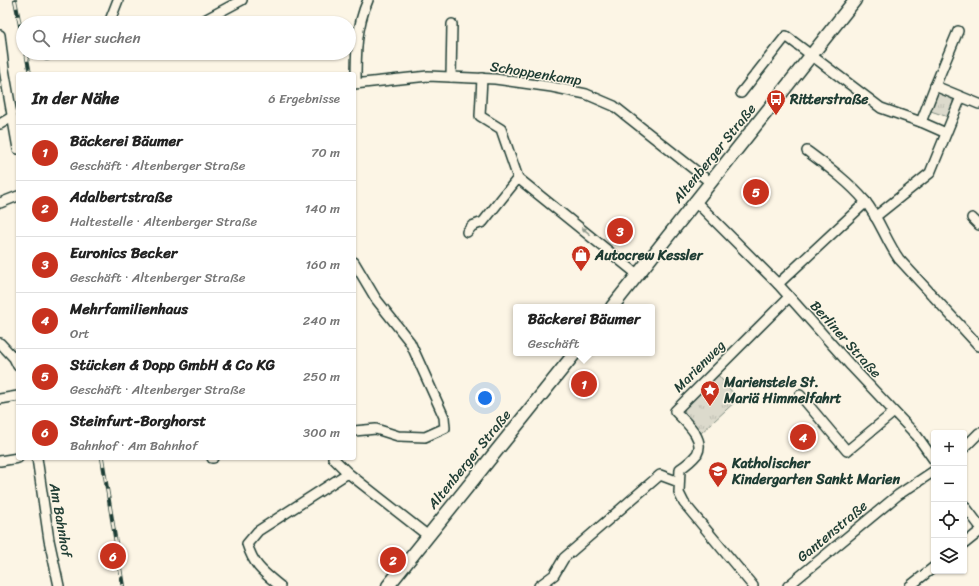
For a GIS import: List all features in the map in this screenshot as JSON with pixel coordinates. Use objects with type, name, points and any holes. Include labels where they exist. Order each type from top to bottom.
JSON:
[{"type":"main road","name":"Altenberger Straße","points":[[614,304],[855,0]]},
{"type":"main road","name":"Altenberger Straße","points":[[388,586],[427,535],[573,356]]},
{"type":"street","points":[[112,16],[118,0]]},
{"type":"street","points":[[212,16],[242,0]]},
{"type":"street","points":[[356,41],[363,11],[368,0]]},
{"type":"street","points":[[451,77],[452,24]]},
{"type":"street","points":[[921,122],[958,31]]},
{"type":"street","points":[[0,35],[4,69],[16,138]]},
{"type":"street","points":[[741,93],[786,36],[881,108],[921,122],[946,133]]},
{"type":"street","points":[[355,72],[356,60]]},
{"type":"street","name":"Schoppenkamp","points":[[356,83],[428,76],[482,78],[552,87],[586,94],[614,106],[710,182]]},
{"type":"street","points":[[482,78],[480,116],[501,129],[518,178],[637,274]]},
{"type":"street","points":[[935,86],[979,104]]},
{"type":"street","points":[[875,217],[930,174],[961,97]]},
{"type":"street","points":[[0,124],[12,117]]},
{"type":"street","points":[[807,151],[848,182],[866,202],[899,259],[979,346]]},
{"type":"street","points":[[467,232],[472,226],[483,222],[518,178]]},
{"type":"street","points":[[0,203],[16,197]]},
{"type":"street","name":"Berliner Straße","points":[[695,201],[778,284],[917,436],[931,456]]},
{"type":"street","points":[[778,284],[866,202]]},
{"type":"street","points":[[972,218],[979,225]]},
{"type":"street","points":[[356,265],[376,299],[410,342],[444,417],[445,428],[425,437],[398,436],[376,429],[356,431]]},
{"type":"street","name":"Marienweg","points":[[679,482],[680,469],[697,454],[699,446],[698,439],[675,411],[789,297]]},
{"type":"street","points":[[0,343],[16,362]]},
{"type":"street","points":[[800,395],[847,451],[894,412]]},
{"type":"street","points":[[0,399],[16,396]]},
{"type":"street","points":[[967,445],[979,432]]},
{"type":"street","points":[[0,461],[16,458]]},
{"type":"street","name":"Am Bahnhof","points":[[37,460],[49,540],[59,586]]},
{"type":"street","points":[[335,460],[348,473],[427,535]]},
{"type":"street","points":[[280,586],[259,569],[251,556],[247,544],[258,531],[348,473]]},
{"type":"street","name":"Gantenstraße","points":[[788,586],[898,495],[931,473]]},
{"type":"street","points":[[539,586],[554,575],[564,558],[660,475],[679,482],[679,493],[684,503],[753,586]]},
{"type":"street","points":[[967,509],[979,525]]},
{"type":"street","points":[[967,542],[979,532]]},
{"type":"street","points":[[910,586],[931,569]]},
{"type":"green space","points":[[938,92],[951,98],[953,102],[948,117],[928,110]]},
{"type":"green space","points":[[718,375],[738,399],[701,433],[685,414],[684,406]]},
{"type":"railway","points":[[15,0],[18,16]]},
{"type":"railway","points":[[27,60],[30,72]]},
{"type":"railway","points":[[102,460],[123,586]]},
{"type":"place","name":"Ritterstraße","points":[[776,116]]},
{"type":"place","name":"Stücken & Dopp GmbH & Co KG","points":[[756,192]]},
{"type":"place","name":"Euronics Becker","points":[[620,231]]},
{"type":"place","name":"Autocrew Kessler","points":[[581,272]]},
{"type":"place","name":"Bäckerei Bäumer","points":[[584,384]]},
{"type":"place","name":"Marienstele St. Mariä Himmelfahrt","points":[[710,407]]},
{"type":"place","name":"Mehrfamilienhaus","points":[[803,437]]},
{"type":"place","name":"Katholischer Kindergarten Sankt Marien","points":[[718,488]]},
{"type":"place","name":"Steinfurt-Borghorst","points":[[113,556]]},
{"type":"place","name":"Adalbertstraße","points":[[393,560]]}]
